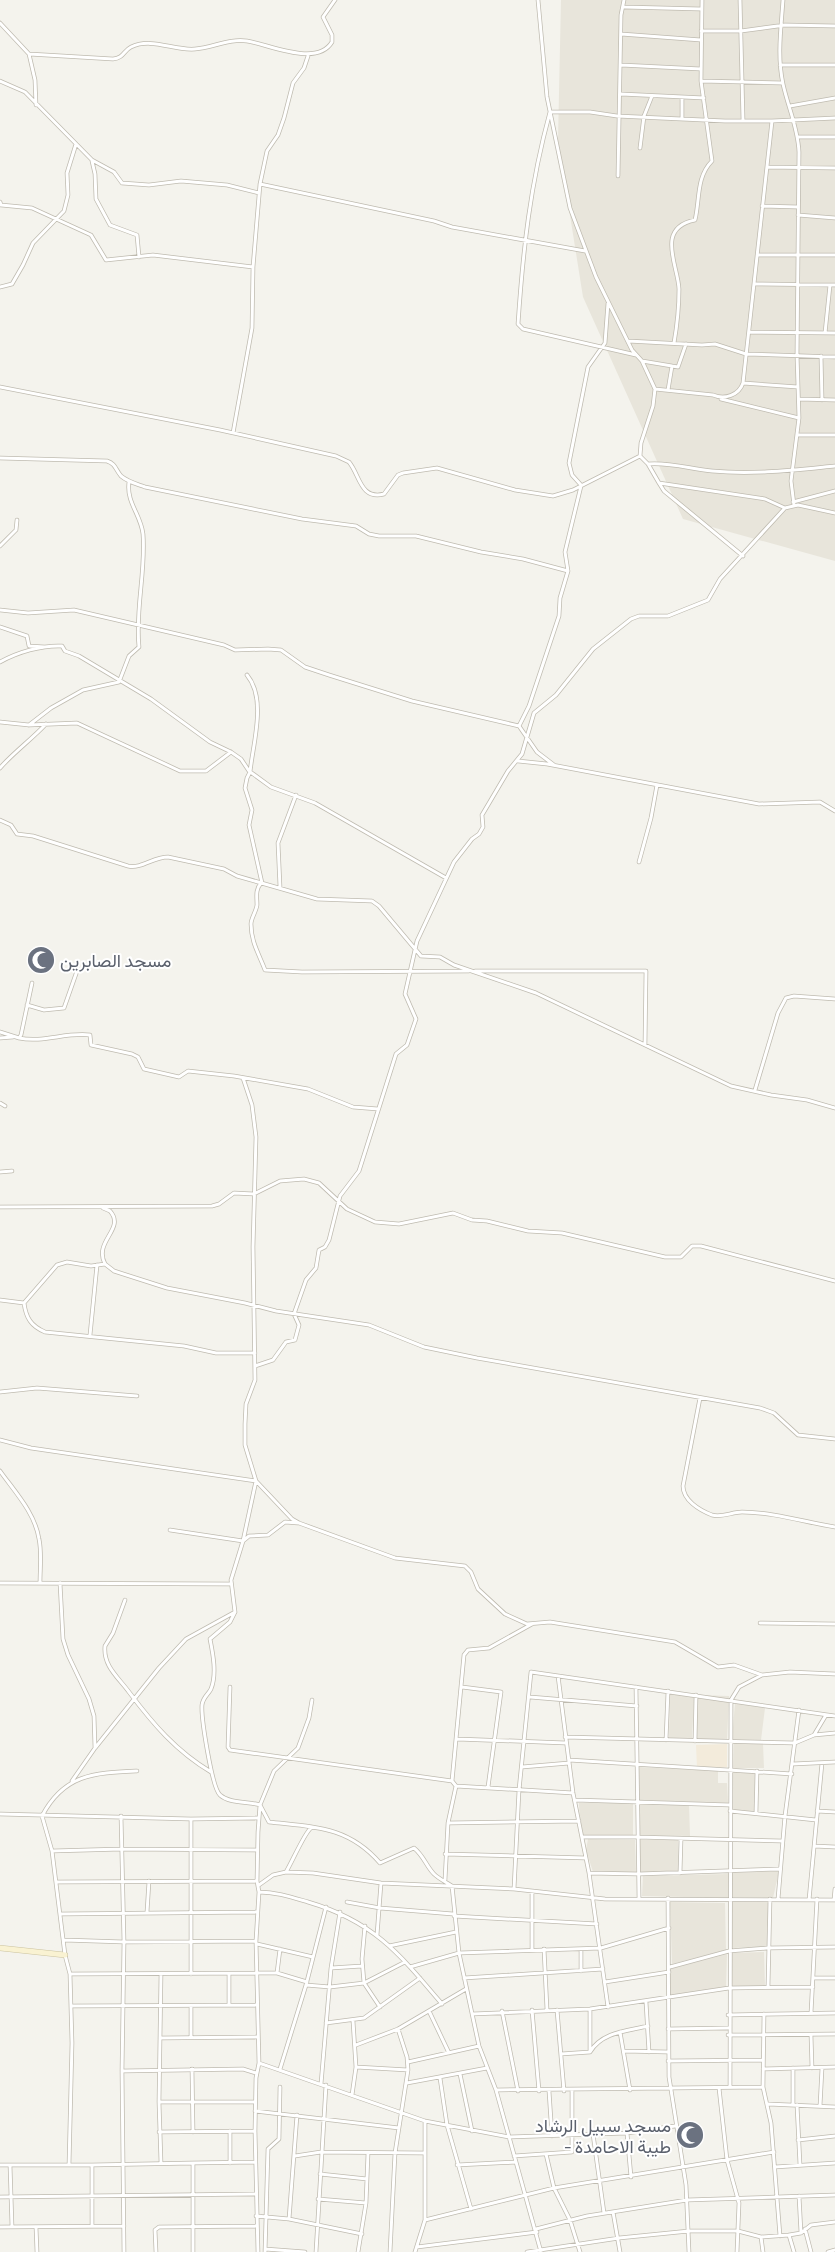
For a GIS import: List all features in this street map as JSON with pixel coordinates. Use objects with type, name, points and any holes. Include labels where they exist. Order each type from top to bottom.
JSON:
[{"type":"street","points":[[29,54],[113,59],[122,58],[131,47],[148,44],[164,43],[182,49],[194,49],[246,41],[308,56],[329,47],[332,42],[332,35],[323,17],[336,0]]},
{"type":"street","points":[[538,0],[543,65],[550,112],[568,201],[586,251],[608,302],[636,355],[642,361],[654,388],[653,406],[641,443],[640,456],[648,464],[664,491],[743,556]]},
{"type":"street","points":[[618,176],[621,15],[624,0]]},
{"type":"street","points":[[674,343],[679,287],[671,252],[674,232],[684,222],[694,220],[698,209],[698,191],[705,168],[712,161],[705,119],[701,69],[702,0]]},
{"type":"street","points":[[740,0],[743,120]]},
{"type":"street","points":[[783,0],[779,49],[780,65],[782,83],[798,137],[797,355],[799,418],[792,469],[791,490],[794,504]]},
{"type":"street","points":[[624,7],[701,9]]},
{"type":"street","points":[[0,23],[29,54],[33,68],[36,106]]},
{"type":"street","points":[[701,31],[741,31],[781,26],[835,26]]},
{"type":"street","points":[[621,34],[701,40]]},
{"type":"street","points":[[233,433],[251,336],[253,268],[260,184],[267,151],[278,135],[293,83],[304,68],[308,56]]},
{"type":"street","points":[[780,65],[835,65]]},
{"type":"street","points":[[621,66],[701,69]]},
{"type":"street","points":[[0,81],[25,92],[36,106],[92,160],[114,172],[122,183],[149,185],[181,180],[227,185],[259,193]]},
{"type":"street","points":[[702,81],[782,83]]},
{"type":"street","points":[[621,94],[704,98]]},
{"type":"street","points":[[640,148],[644,116],[652,96]]},
{"type":"street","points":[[682,97],[682,118]]},
{"type":"street","points":[[790,106],[835,98]]},
{"type":"street","points":[[550,112],[590,112],[620,116],[772,121],[835,118]]},
{"type":"street","points":[[550,112],[536,166],[520,273],[519,327],[636,355]]},
{"type":"street","points":[[720,398],[736,394],[741,390],[743,383],[772,121]]},
{"type":"street","points":[[798,137],[835,137]]},
{"type":"street","points":[[0,287],[12,284],[23,265],[32,242],[61,214],[66,205],[67,173],[76,144]]},
{"type":"street","points":[[92,160],[98,205],[110,225],[138,234],[139,257]]},
{"type":"street","points":[[767,167],[835,168]]},
{"type":"street","points":[[260,184],[434,221],[452,227],[478,230],[502,237],[525,239],[586,251]]},
{"type":"street","points":[[0,202],[1,205],[32,208],[91,236],[106,260],[153,255],[253,268]]},
{"type":"street","points":[[762,206],[798,207]]},
{"type":"street","points":[[798,215],[835,218]]},
{"type":"street","points":[[757,255],[797,253],[835,255]]},
{"type":"street","points":[[754,284],[835,285]]},
{"type":"street","points":[[825,333],[830,285]]},
{"type":"street","points":[[581,486],[572,475],[569,463],[588,367],[604,346],[608,302]]},
{"type":"street","points":[[749,332],[835,333]]},
{"type":"street","points":[[628,341],[715,344],[746,354],[835,357]]},
{"type":"street","points":[[642,361],[679,366],[686,344]]},
{"type":"street","points":[[821,356],[822,400]]},
{"type":"street","points":[[668,390],[672,366]]},
{"type":"street","points":[[743,383],[798,387]]},
{"type":"street","points":[[0,387],[233,433],[344,459],[352,465],[363,488],[373,495],[384,494],[398,475],[422,468],[437,468],[494,485],[542,495],[561,495],[640,456]]},
{"type":"street","points":[[654,388],[720,398],[799,418]]},
{"type":"street","points":[[799,400],[835,400]]},
{"type":"street","points":[[798,435],[835,435]]},
{"type":"street","points":[[0,458],[107,461],[114,464],[122,476],[129,482],[237,506],[356,526],[369,534],[379,536],[392,538],[416,536],[481,552],[523,558],[568,571]]},
{"type":"street","points":[[648,464],[661,463],[711,471],[762,473],[835,466]]},
{"type":"street","points":[[119,682],[129,656],[139,647],[136,625],[143,576],[143,530],[131,503],[128,490],[129,482]]},
{"type":"street","points":[[659,483],[765,499],[785,508]]},
{"type":"street","points":[[519,726],[529,706],[555,632],[568,571],[565,552],[581,486]]},
{"type":"street","points":[[255,1366],[273,1360],[286,1342],[295,1340],[299,1325],[294,1314],[306,1280],[316,1268],[319,1250],[325,1247],[329,1240],[338,1201],[342,1192],[359,1171],[396,1054],[407,1045],[416,1019],[405,994],[414,950],[454,862],[479,834],[483,827],[482,815],[508,771],[524,749],[534,713],[556,695],[593,649],[631,619],[639,616],[668,616],[708,600],[717,583],[785,508],[835,491]]},
{"type":"street","points":[[794,504],[835,514]]},
{"type":"street","points":[[0,546],[14,533],[17,520]]},
{"type":"street","points":[[0,610],[28,613],[64,609],[224,645],[235,650],[275,649],[305,667],[329,676],[412,701],[519,726],[528,735],[537,752],[554,765]]},
{"type":"street","points":[[0,627],[27,636],[29,646],[62,646],[65,651],[79,656],[119,682],[151,699],[210,742],[231,752],[241,759],[250,772],[271,787],[314,803],[446,878]]},
{"type":"street","points":[[0,662],[20,653],[46,647]]},
{"type":"street","points":[[248,675],[254,683],[258,696],[250,772],[246,778],[245,788],[252,810],[249,825],[261,883],[258,886],[257,907],[251,923],[252,943],[259,953],[265,970],[282,972],[409,973],[646,971],[646,1045]]},
{"type":"street","points":[[29,725],[51,708],[83,690],[119,682]]},
{"type":"street","points":[[0,722],[29,725],[78,723],[180,771],[206,771],[231,752]]},
{"type":"street","points":[[0,768],[11,755],[28,743],[46,724]]},
{"type":"street","points":[[517,761],[554,765],[759,804],[820,802],[835,811]]},
{"type":"street","points":[[639,862],[657,785]]},
{"type":"street","points":[[280,887],[278,843],[296,795]]},
{"type":"street","points":[[0,820],[11,825],[17,834],[33,836],[128,866],[136,867],[159,858],[168,857],[224,868],[237,876],[317,899],[376,903],[414,950],[423,956],[440,957],[472,971],[536,993],[731,1086],[771,1095],[807,1100],[835,1108]]},
{"type":"street","points":[[27,1005],[44,1010],[64,1008],[77,971]]},
{"type":"street","points":[[17,1037],[32,983]]},
{"type":"street","points":[[755,1090],[778,1013],[786,998],[794,996],[835,999]]},
{"type":"street","points":[[0,1032],[33,1040],[81,1034],[90,1035],[91,1044],[132,1054],[138,1057],[141,1065],[148,1071],[179,1077],[188,1071],[243,1078],[308,1089],[353,1107],[378,1109]]},
{"type":"street","points":[[0,1038],[17,1037]]},
{"type":"street","points":[[243,1078],[255,1121],[255,1380],[246,1404],[245,1445],[256,1481],[292,1519],[299,1523],[395,1558],[465,1566],[471,1572],[478,1589],[505,1614],[527,1624],[550,1622],[675,1642],[718,1667],[734,1666],[762,1675]]},
{"type":"street","points":[[0,1103],[5,1106]]},
{"type":"street","points":[[0,1172],[12,1171]]},
{"type":"street","points":[[0,1206],[93,1206],[116,1208],[212,1206],[234,1194],[254,1194],[280,1180],[304,1179],[319,1183],[347,1209],[375,1222],[399,1224],[453,1213],[472,1220],[486,1221],[528,1231],[571,1235],[665,1257],[681,1257],[692,1246],[701,1246],[835,1281]]},
{"type":"street","points":[[93,1206],[110,1211],[114,1217],[112,1230],[102,1248],[105,1264],[114,1271],[167,1288],[294,1314],[368,1325],[424,1347],[477,1358],[700,1398],[713,1398],[769,1410],[798,1435],[835,1439]]},
{"type":"street","points":[[24,1303],[57,1265],[67,1262],[105,1264]]},
{"type":"street","points":[[90,1335],[97,1265]]},
{"type":"street","points":[[0,1300],[24,1303]]},
{"type":"street","points":[[24,1303],[26,1315],[37,1328],[54,1333],[90,1335],[184,1346],[216,1353],[255,1353]]},
{"type":"street","points":[[0,1392],[37,1388],[137,1396]]},
{"type":"street","points":[[700,1398],[683,1486],[683,1491],[690,1501],[713,1515],[743,1512],[835,1527]]},
{"type":"street","points":[[0,1440],[67,1454],[256,1481]]},
{"type":"street","points":[[0,1471],[28,1509],[36,1524],[40,1547],[40,1583]]},
{"type":"street","points":[[256,1481],[243,1541],[231,1584],[235,1612],[230,1622],[210,1639],[213,1652],[213,1681],[202,1707],[211,1772],[216,1791],[220,1796],[228,1800],[260,1805]]},
{"type":"street","points":[[170,1530],[243,1541],[250,1536],[268,1535],[285,1522],[299,1523]]},
{"type":"street","points":[[0,1583],[231,1584]]},
{"type":"street","points":[[60,1583],[63,1639],[68,1655],[89,1699],[94,1716],[95,1748]]},
{"type":"street","points":[[125,1600],[105,1650],[112,1675],[169,1741],[211,1772]]},
{"type":"street","points":[[72,1782],[95,1748],[159,1668],[186,1639],[235,1612]]},
{"type":"street","points":[[760,1623],[835,1624]]},
{"type":"street","points":[[452,1781],[465,1651],[489,1648],[533,1624]]},
{"type":"street","points":[[514,1889],[519,1790],[530,1697],[531,1672],[558,1676],[575,1676],[636,1687],[835,1716]]},
{"type":"street","points":[[730,2087],[728,2015],[731,1700],[739,1687],[762,1675],[790,1672],[835,1674]]},
{"type":"street","points":[[558,1676],[573,1793],[589,1873],[606,1982],[608,2007]]},
{"type":"street","points":[[230,1687],[228,1747],[234,1751],[452,1781],[456,1786],[573,1793]]},
{"type":"street","points":[[462,1687],[501,1692],[488,1787]]},
{"type":"street","points":[[636,1687],[639,1898]]},
{"type":"street","points":[[666,1740],[668,1691]]},
{"type":"street","points":[[695,1741],[696,1695]]},
{"type":"street","points":[[530,1697],[637,1706]]},
{"type":"street","points":[[258,2252],[255,2194],[255,2102],[256,2073],[259,2063],[256,1942],[259,1892],[257,1880],[258,1818],[260,1805],[274,1771],[289,1759],[298,1748],[309,1718],[312,1700]]},
{"type":"street","points":[[778,1899],[785,1816],[800,1710]]},
{"type":"street","points":[[814,1735],[826,1715]]},
{"type":"street","points":[[565,1737],[637,1740],[731,1740],[795,1744],[814,1735],[835,1733]]},
{"type":"street","points":[[456,1739],[566,1743]]},
{"type":"street","points":[[522,1767],[569,1762],[637,1764],[792,1774]]},
{"type":"street","points":[[793,1764],[835,1762]]},
{"type":"street","points":[[809,1900],[822,1763]]},
{"type":"street","points":[[69,2165],[70,1974],[65,1955],[52,1851],[42,1816],[56,1794],[72,1782],[95,1774],[137,1771]]},
{"type":"street","points":[[756,1813],[757,1771]]},
{"type":"street","points":[[445,1881],[448,1823],[456,1786]]},
{"type":"street","points":[[575,1800],[730,1805]]},
{"type":"street","points":[[260,1805],[269,1822],[326,1829],[355,1840],[367,1848],[380,1863],[414,1848],[423,1855],[428,1866],[436,1875],[452,1886]]},
{"type":"street","points":[[730,1811],[816,1820]]},
{"type":"street","points":[[817,1811],[835,1812]]},
{"type":"street","points":[[0,1814],[191,1819],[258,1818]]},
{"type":"street","points":[[121,1816],[124,1912],[122,2071],[124,2252]]},
{"type":"street","points":[[191,1819],[191,1974]]},
{"type":"street","points":[[448,1823],[579,1822]]},
{"type":"street","points":[[286,1872],[299,1850],[306,1831],[314,1828]]},
{"type":"street","points":[[582,1837],[637,1836],[782,1842]]},
{"type":"street","points":[[680,1873],[681,1839]]},
{"type":"street","points":[[814,1846],[835,1847]]},
{"type":"street","points":[[52,1851],[122,1849],[257,1850]]},
{"type":"street","points":[[446,1854],[586,1858]]},
{"type":"street","points":[[589,1873],[639,1874],[780,1869]]},
{"type":"street","points":[[258,1885],[277,1873],[286,1872],[313,1873],[381,1883],[514,1889],[593,1898],[834,1900],[835,1889]]},
{"type":"street","points":[[57,1882],[257,1880]]},
{"type":"street","points":[[147,1912],[149,1881]]},
{"type":"street","points":[[378,1935],[381,1883]]},
{"type":"street","points":[[452,1886],[453,1915],[459,1953],[479,2046],[496,2090],[541,2251]]},
{"type":"street","points":[[532,1891],[532,1950]]},
{"type":"street","points":[[259,1892],[277,1893],[326,1907],[340,1912],[365,1926],[378,1935],[410,1967],[442,2004]]},
{"type":"street","points":[[668,1898],[668,2061],[687,2200],[690,2252]]},
{"type":"street","points":[[768,1987],[767,1948],[770,1899]]},
{"type":"street","points":[[812,2013],[817,1899]]},
{"type":"street","points":[[347,1902],[380,1908],[453,1915],[597,1924]]},
{"type":"street","points":[[280,2069],[306,1983],[326,1907]]},
{"type":"street","points":[[60,1914],[257,1912]]},
{"type":"street","points":[[321,2084],[331,1968],[340,1912]]},
{"type":"street","points":[[365,1926],[362,1966],[364,1983],[380,2008]]},
{"type":"street","points":[[410,1967],[459,1953],[601,1948],[669,1928]]},
{"type":"street","points":[[389,1946],[456,1932]]},
{"type":"street","points":[[64,1940],[256,1942],[313,1957]]},
{"type":"street","points":[[606,1982],[669,1969],[729,1951],[767,1948],[835,1947]]},
{"type":"street","points":[[0,1948],[65,1955]]},
{"type":"street","points":[[277,1973],[280,1949]]},
{"type":"street","points":[[544,1949],[547,2010]]},
{"type":"street","points":[[581,1949],[581,1971]]},
{"type":"street","points":[[70,1974],[277,1973],[306,1983],[330,1987],[364,1983],[405,1962]]},
{"type":"street","points":[[331,1968],[362,1966]]},
{"type":"street","points":[[464,1978],[603,1969]]},
{"type":"street","points":[[160,2163],[159,2102],[162,1974]]},
{"type":"street","points":[[229,1974],[229,2006]]},
{"type":"street","points":[[326,2023],[353,2021],[371,2014],[420,1978]]},
{"type":"street","points":[[813,1978],[835,1978]]},
{"type":"street","points":[[472,2014],[590,2009],[729,1988],[813,1988]]},
{"type":"street","points":[[356,2045],[398,2029],[466,1989]]},
{"type":"street","points":[[646,2002],[649,2052]]},
{"type":"street","points":[[71,2006],[192,2007],[258,2005]]},
{"type":"street","points":[[191,2037],[192,2007]]},
{"type":"street","points":[[590,2009],[590,2052]]},
{"type":"street","points":[[430,2010],[449,2053]]},
{"type":"street","points":[[532,2010],[539,2091]]},
{"type":"street","points":[[557,2010],[564,2091]]},
{"type":"street","points":[[502,2012],[518,2091]]},
{"type":"street","points":[[728,2015],[835,2013]]},
{"type":"street","points":[[764,2014],[763,2088],[768,2104],[774,2152],[780,2236]]},
{"type":"street","points":[[352,2095],[356,2067],[353,2021]]},
{"type":"street","points":[[590,2052],[594,2046],[609,2034],[648,2026]]},
{"type":"street","points":[[668,2028],[728,2028]]},
{"type":"street","points":[[390,2252],[395,2153],[403,2114],[408,2070],[408,2062],[398,2029]]},
{"type":"street","points":[[620,2032],[630,2090]]},
{"type":"street","points":[[728,2035],[835,2034]]},
{"type":"street","points":[[811,2035],[812,2068]]},
{"type":"street","points":[[160,2038],[258,2037]]},
{"type":"street","points":[[408,2062],[479,2046]]},
{"type":"street","points":[[624,2051],[668,2052]]},
{"type":"street","points":[[561,2054],[590,2052]]},
{"type":"street","points":[[668,2061],[763,2060]]},
{"type":"street","points":[[259,2063],[403,2114],[447,2126],[509,2137],[627,2133],[676,2126]]},
{"type":"street","points":[[356,2067],[408,2070]]},
{"type":"street","points":[[763,2069],[835,2067]]},
{"type":"street","points":[[407,2083],[487,2068]]},
{"type":"street","points":[[793,2068],[800,2165]]},
{"type":"street","points":[[820,2106],[822,2068]]},
{"type":"street","points":[[192,2069],[193,2132]]},
{"type":"street","points":[[122,2071],[243,2069],[256,2073]]},
{"type":"street","points":[[460,2074],[472,2131]]},
{"type":"street","points":[[440,2078],[447,2126],[471,2209]]},
{"type":"street","points":[[316,2252],[326,2086]]},
{"type":"street","points":[[280,2087],[279,2140],[268,2148],[265,2250],[305,2252]]},
{"type":"street","points":[[496,2090],[572,2091],[671,2090],[730,2087],[763,2088]]},
{"type":"street","points":[[720,2088],[727,2160],[738,2197],[737,2252]]},
{"type":"street","points":[[549,2091],[552,2136]]},
{"type":"street","points":[[514,2156],[572,2152],[572,2091]]},
{"type":"street","points":[[159,2102],[255,2102]]},
{"type":"street","points":[[768,2104],[835,2107]]},
{"type":"street","points":[[255,2111],[280,2112],[399,2128]]},
{"type":"street","points":[[289,2219],[297,2115]]},
{"type":"street","points":[[415,2252],[425,2220],[425,2120]]},
{"type":"street","points":[[230,2131],[230,2163]]},
{"type":"street","points":[[159,2132],[255,2131]]},
{"type":"street","points":[[627,2133],[631,2177]]},
{"type":"street","points":[[593,2134],[598,2181],[604,2213]]},
{"type":"street","points":[[798,2140],[835,2136]]},
{"type":"street","points":[[295,2156],[321,2152],[424,2153]]},
{"type":"street","points":[[425,2220],[554,2188],[631,2177],[774,2152]]},
{"type":"street","points":[[358,2252],[366,2203],[368,2153]]},
{"type":"street","points":[[546,2154],[554,2188],[570,2220],[580,2252]]},
{"type":"street","points":[[0,2165],[255,2162]]},
{"type":"street","points":[[457,2165],[516,2162]]},
{"type":"street","points":[[193,2163],[193,2252]]},
{"type":"street","points":[[775,2167],[835,2163]]},
{"type":"street","points":[[10,2165],[12,2228]]},
{"type":"street","points":[[92,2165],[92,2226]]},
{"type":"street","points":[[320,2174],[367,2179]]},
{"type":"street","points":[[0,2196],[124,2197],[255,2194]]},
{"type":"street","points":[[417,2248],[536,2231],[570,2220],[604,2213],[687,2200],[835,2195]]},
{"type":"street","points":[[799,2196],[801,2233]]},
{"type":"street","points":[[318,2199],[366,2203]]},
{"type":"street","points":[[614,2212],[620,2252]]},
{"type":"street","points":[[256,2216],[289,2219],[362,2234]]},
{"type":"street","points":[[527,2252],[578,2246],[619,2238],[689,2231],[738,2231],[761,2237],[780,2236],[801,2233],[811,2225],[835,2222]]},
{"type":"street","points":[[0,2228],[124,2226]]},
{"type":"street","points":[[156,2252],[156,2228],[256,2226]]},
{"type":"street","points":[[36,2227],[37,2252]]},
{"type":"street","points":[[805,2229],[811,2252]]},
{"type":"street","points":[[789,2235],[794,2252]]},
{"type":"street","points":[[761,2237],[763,2252]]},
{"type":"street","points":[[828,2252],[835,2250]]},
{"type":"shaded area","points":[[561,0],[835,0],[835,561],[683,519],[583,297],[558,140]]},
{"type":"shaded area","points":[[670,1693],[694,1695],[692,1740],[669,1739]]},
{"type":"shaded area","points":[[698,1695],[729,1696],[727,1740],[696,1739]]},
{"type":"shaded area","points":[[735,1703],[765,1708],[761,1740],[732,1739]]},
{"type":"shaded area","points":[[734,1743],[763,1744],[764,1768],[733,1768]]},
{"type":"shaded area","points":[[727,1744],[727,1767],[697,1768],[696,1745]]},
{"type":"shaded area","points":[[638,1767],[718,1771],[718,1783],[727,1783],[728,1803],[637,1800]]},
{"type":"shaded area","points":[[731,1772],[755,1772],[754,1812],[732,1810]]},
{"type":"shaded area","points":[[579,1803],[633,1803],[633,1835],[580,1835]]},
{"type":"shaded area","points":[[639,1803],[689,1805],[690,1836],[639,1835]]},
{"type":"shaded area","points":[[588,1839],[635,1840],[636,1872],[593,1872],[586,1850]]},
{"type":"shaded area","points":[[639,1840],[678,1840],[678,1873],[639,1873]]},
{"type":"shaded area","points":[[779,1871],[773,1898],[731,1897],[732,1873]]},
{"type":"shaded area","points":[[729,1874],[728,1898],[642,1896],[643,1876]]},
{"type":"shaded area","points":[[670,1902],[725,1903],[726,1950],[672,1964]]},
{"type":"shaded area","points":[[729,1902],[768,1902],[768,1947],[730,1948]]},
{"type":"shaded area","points":[[764,1952],[765,1986],[731,1987],[730,1953]]},
{"type":"shaded area","points":[[727,1954],[726,1987],[670,1996],[670,1969]]},
{"type":"place","name":"مسجد الصابرين","points":[[41,960]]},
{"type":"place","name":"مسجد سبيل الرشاد - طيبة الاحامدة","points":[[690,2135]]}]
